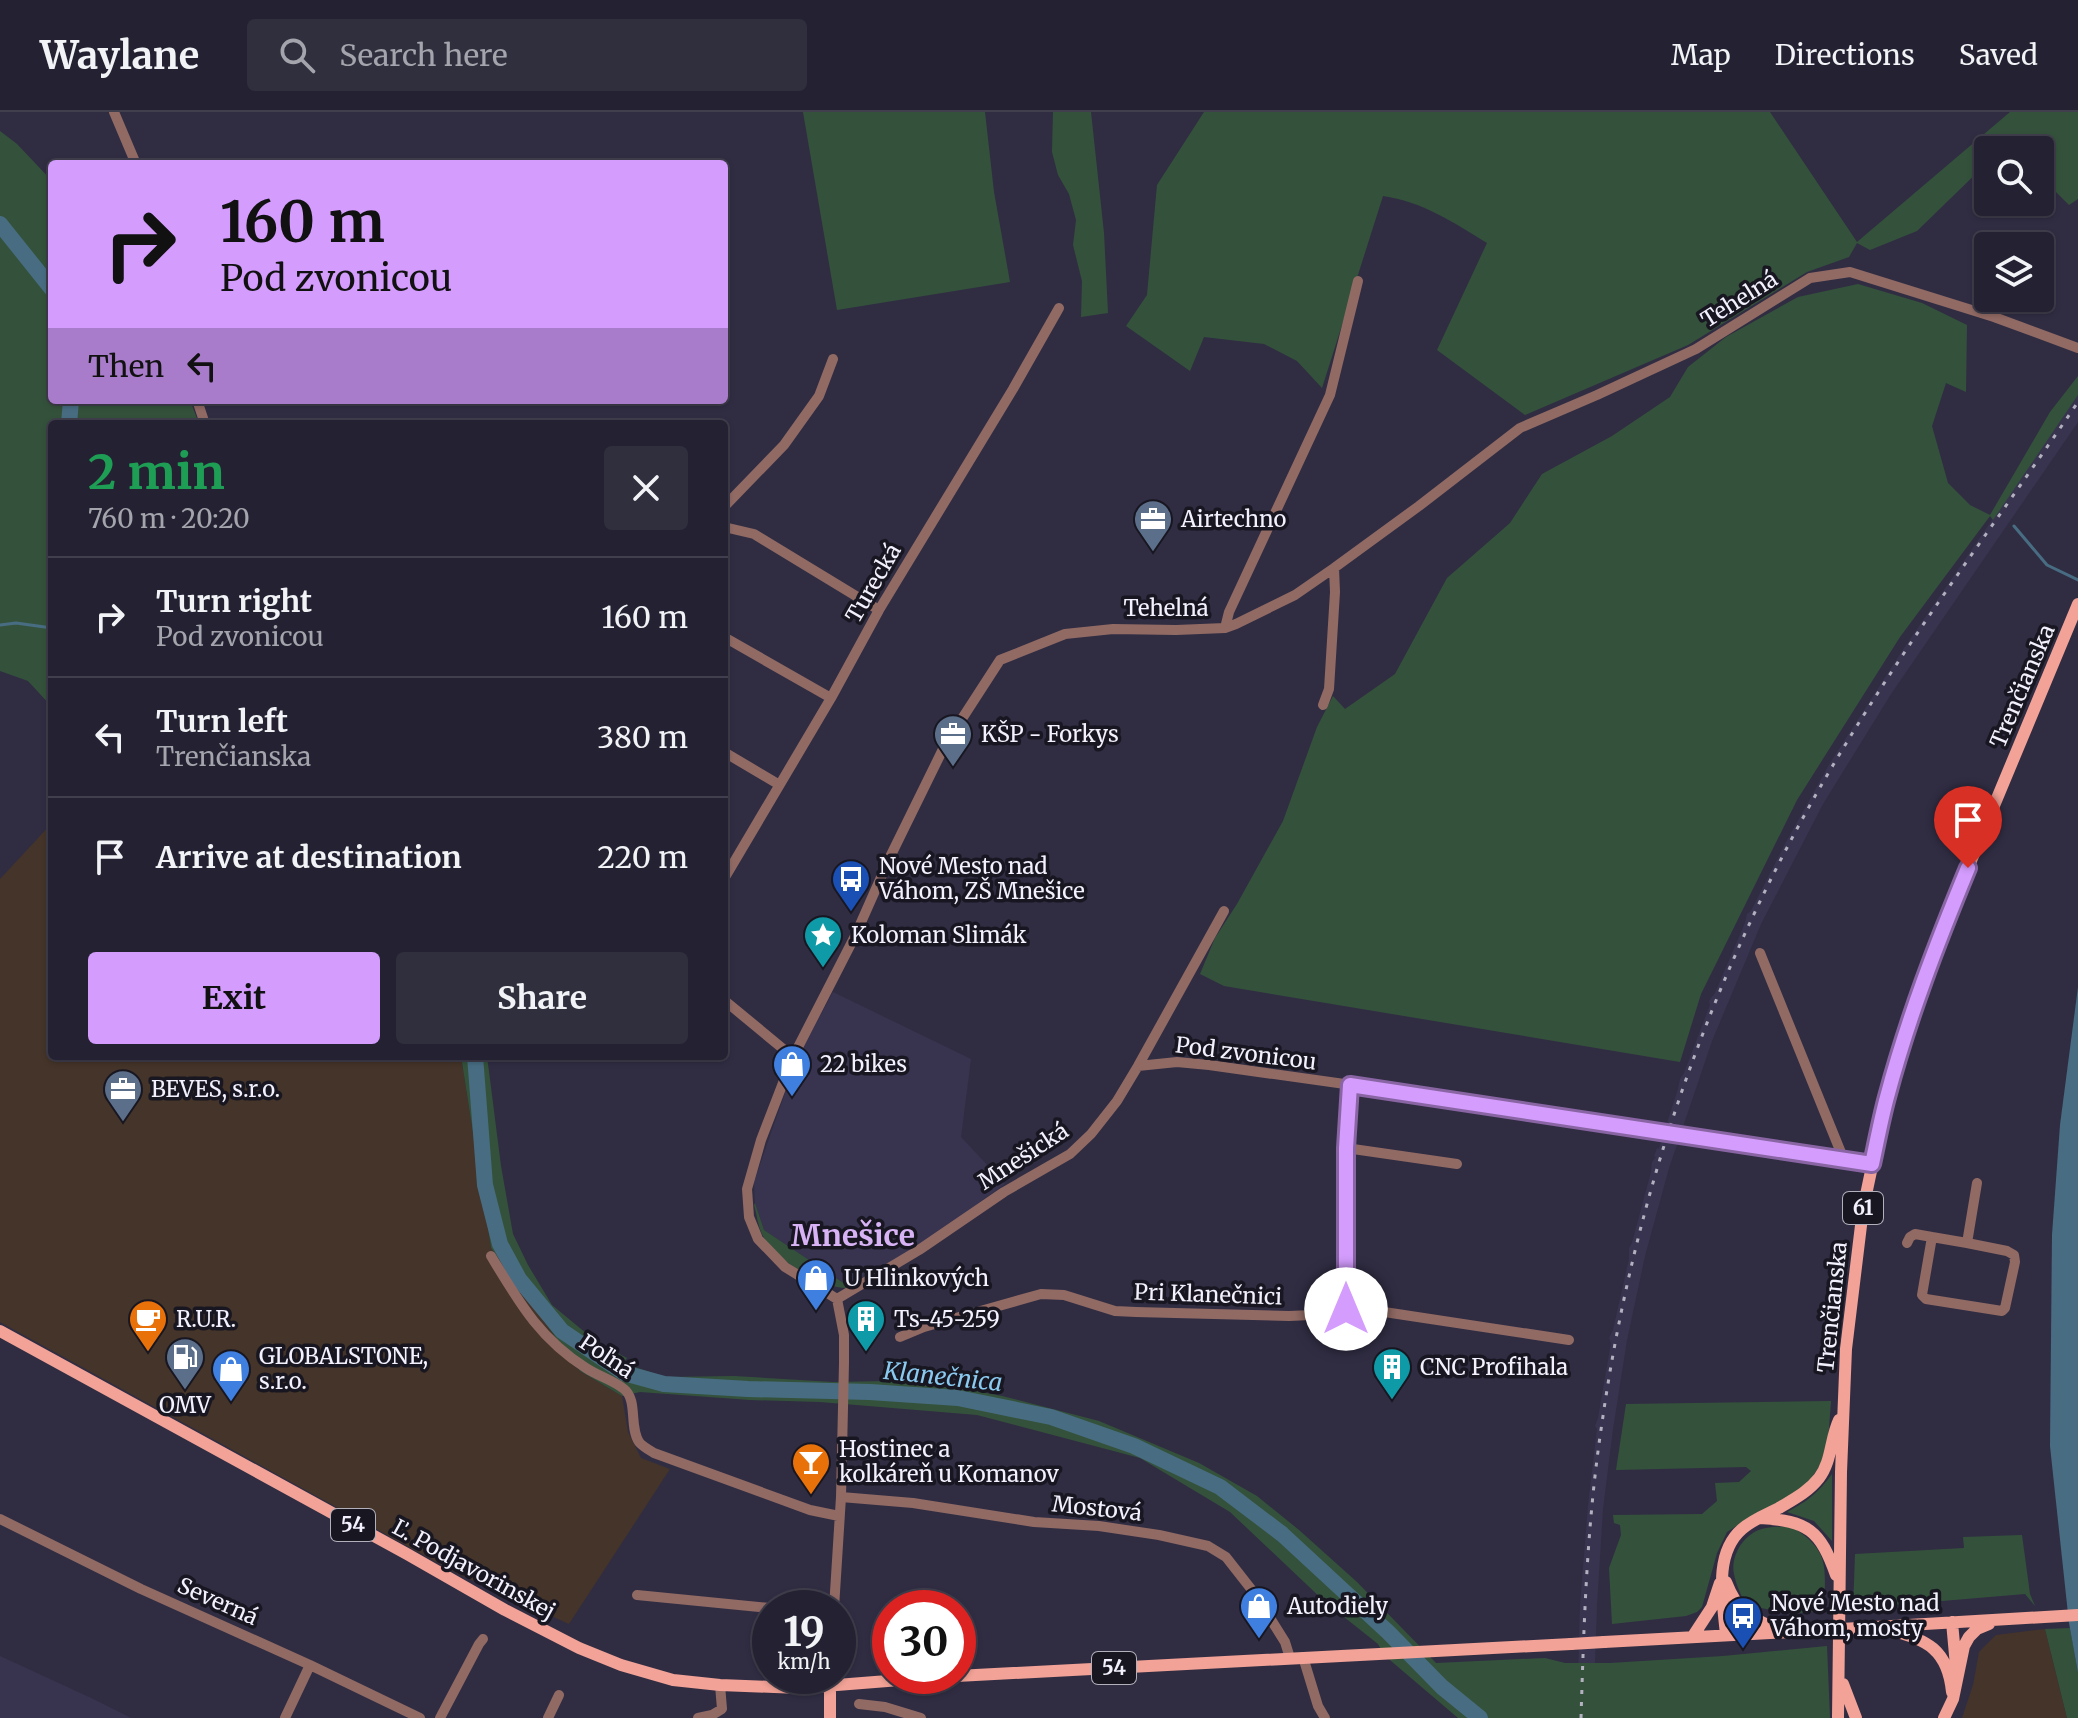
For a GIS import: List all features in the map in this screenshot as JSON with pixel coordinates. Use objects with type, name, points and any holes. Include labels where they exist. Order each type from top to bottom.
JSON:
[{"type":"main road","name":"Trenčianska","points":[[1838,1718],[1842,1414],[1849,1317],[1872,1164],[1896,1065],[1938,940],[2078,604]]},
{"type":"main road","name":"Ľ. Podjavorinskej","points":[[0,1331],[579,1648],[621,1665],[673,1680],[752,1686]]},
{"type":"main road","points":[[1726,1635],[1724,1559],[1734,1538],[1744,1527],[1805,1493],[1817,1481],[1827,1465],[1834,1431],[1842,1414]]},
{"type":"main road","points":[[1760,1518],[1795,1522],[1813,1533],[1829,1556],[1840,1586]]},
{"type":"main road","points":[[1723,1576],[1739,1608],[1783,1632]]},
{"type":"main road","points":[[1693,1636],[1712,1607],[1723,1576]]},
{"type":"main road","points":[[1957,1680],[1952,1622],[2078,1615]]},
{"type":"main road","points":[[1944,1718],[1953,1699],[1964,1646],[1969,1637],[1977,1629],[2004,1619]]},
{"type":"main road","name":"54","points":[[856,1679],[1952,1622]]},
{"type":"main road","points":[[1875,1627],[1912,1635],[1934,1648],[1951,1681],[1953,1699]]},
{"type":"main road","points":[[1839,1671],[1856,1718]]},
{"type":"main road","points":[[830,1694],[830,1718]]},
{"type":"street","points":[[114,112],[134,160]]},
{"type":"street","name":"Tehelná","points":[[837,1299],[785,1267],[758,1239],[749,1217],[747,1189],[761,1140],[793,1057],[855,936],[945,745],[1000,660],[1065,634],[1113,629],[1225,628],[1295,595],[1419,506],[1520,428],[1696,349],[1810,278],[1850,272],[1994,317],[2078,348]]},
{"type":"street","points":[[1225,628],[1229,612],[1330,395],[1358,281]]},
{"type":"street","name":"Turecká","points":[[728,868],[1059,308]]},
{"type":"street","points":[[728,503],[784,445],[819,396],[833,359]]},
{"type":"street","points":[[728,528],[754,534],[879,610]]},
{"type":"street","points":[[1323,705],[1329,689],[1334,568]]},
{"type":"street","points":[[728,639],[831,698]]},
{"type":"street","points":[[728,754],[778,784]]},
{"type":"street","name":"Mnešická","points":[[837,1299],[919,1250],[1004,1192],[1070,1154],[1091,1134],[1117,1101],[1138,1066],[1224,911]]},
{"type":"street","points":[[1760,953],[1844,1160]]},
{"type":"street","points":[[728,1003],[793,1057]]},
{"type":"street","name":"Pod zvonicou","points":[[1138,1066],[1177,1062],[1350,1085],[1872,1164]]},
{"type":"street","points":[[1346,1309],[1346,1148],[1350,1085]]},
{"type":"street","points":[[1346,1148],[1457,1164]]},
{"type":"street","points":[[1967,1243],[1977,1183]]},
{"type":"street","points":[[1907,1243],[1915,1234],[1967,1243],[2007,1251],[2014,1255],[2015,1262],[2002,1311],[1926,1299],[1921,1290],[1932,1237]]},
{"type":"street","name":"Poľná","points":[[491,1256],[532,1322],[549,1340],[586,1368],[626,1390],[640,1442],[654,1453],[810,1510],[839,1516]]},
{"type":"street","name":"Pri Klanečnici","points":[[900,1337],[924,1327],[1041,1294],[1064,1295],[1115,1311],[1289,1316],[1358,1308],[1569,1340]]},
{"type":"street","points":[[835,1590],[844,1363],[844,1335],[837,1299]]},
{"type":"street","name":"Mostová","points":[[841,1497],[913,1503],[1034,1522],[1099,1526],[1208,1546],[1226,1557],[1255,1594],[1297,1658],[1325,1718]]},
{"type":"street","name":"Severná","points":[[0,1519],[141,1589],[420,1718]]},
{"type":"street","points":[[637,1595],[752,1606]]},
{"type":"street","points":[[440,1718],[483,1639]]},
{"type":"street","points":[[285,1718],[310,1665]]},
{"type":"street","points":[[698,1718],[722,1709],[720,1685]]},
{"type":"street","points":[[548,1718],[559,1695]]},
{"type":"street","points":[[859,1704],[885,1707],[921,1718]]},
{"type":"shaded area","points":[[2078,395],[2078,422],[1891,694],[1823,804],[1761,924],[1712,1041],[1669,1168],[1645,1256],[1627,1340],[1603,1509],[1593,1718],[1578,1686],[1580,1605],[1595,1426],[1611,1343],[1609,1338],[1629,1248],[1652,1162],[1659,1149],[1680,1079],[1709,1001],[1747,914],[1830,763],[1904,648]]},
{"type":"shaded area","points":[[48,827],[48,1060],[462,1060],[491,1248],[580,1371],[622,1396],[628,1432],[641,1458],[670,1469],[569,1624],[458,1574],[0,1322],[0,879]]},
{"type":"shaded area","points":[[833,992],[971,1059],[961,1137],[1005,1184],[923,1243],[851,1285],[764,1230],[755,1203],[754,1182],[797,1059]]},
{"type":"shaded area","points":[[2045,1629],[2067,1718],[1962,1718],[1973,1685],[1979,1652],[1996,1635]]},
{"type":"shaded area","points":[[0,1656],[89,1697],[131,1718],[0,1718]]},
{"type":"green space","points":[[803,112],[985,112],[994,192],[1010,282],[837,310]]},
{"type":"green space","points":[[1053,112],[1091,112],[1104,233],[1108,313],[1081,317],[1082,281],[1073,245],[1076,220],[1052,152]]},
{"type":"green space","points":[[1204,112],[1770,112],[1857,242],[1974,143],[1974,176],[1917,231],[1870,250],[1857,243],[1849,257],[1807,272],[1688,345],[1525,415],[1437,350],[1487,243],[1437,214],[1383,196],[1322,388],[1297,361],[1264,344],[1204,337],[1190,371],[1126,326],[1147,295],[1157,185]]},
{"type":"green space","points":[[2010,112],[2078,112],[2078,199],[2069,205],[2054,190],[2054,136],[1982,136]]},
{"type":"green space","points":[[0,131],[48,177],[48,404],[192,404],[198,420],[48,420],[48,703],[28,681],[0,671]]},
{"type":"green space","points":[[1858,284],[1922,303],[1967,325],[1966,392],[1946,383],[1932,426],[1948,483],[1970,505],[1990,515],[2050,412],[2078,376],[2078,395],[1993,520],[1990,516],[1900,637],[1797,800],[1701,994],[1680,1062],[1224,986],[1200,974],[1215,938],[1283,821],[1317,727],[1333,696],[1345,709],[1395,674],[1447,578],[1510,523],[1542,474],[1612,436],[1670,397],[1688,367],[1726,337],[1798,297]]},
{"type":"green space","points":[[462,1060],[488,1060],[513,1234],[528,1265],[552,1305],[598,1343],[627,1358],[623,1363],[665,1377],[891,1381],[960,1388],[1099,1421],[1199,1463],[1257,1496],[1357,1582],[1436,1663],[1545,1658],[1565,1663],[1610,1663],[1827,1646],[1830,1718],[1458,1718],[1384,1655],[1378,1644],[1324,1601],[1230,1512],[1140,1458],[977,1415],[640,1392],[622,1396],[580,1371],[491,1248]]},
{"type":"green space","points":[[755,1203],[764,1230],[851,1285],[848,1288],[825,1284],[788,1263],[769,1245],[761,1232]]},
{"type":"green space","points":[[1831,1401],[1827,1455],[1802,1492],[1755,1514],[1727,1532],[1717,1553],[1702,1607],[1686,1616],[1612,1624],[1609,1568],[1621,1535],[1620,1525],[1614,1523],[1613,1515],[1702,1514],[1717,1501],[1715,1483],[1739,1482],[1751,1471],[1746,1467],[1616,1470],[1626,1404]]},
{"type":"green space","points":[[1832,1474],[1832,1541],[1814,1521],[1787,1512],[1812,1496]]},
{"type":"green space","points":[[1792,1527],[1814,1544],[1820,1553],[1825,1572],[1824,1610],[1784,1612],[1745,1604],[1734,1574],[1737,1551],[1746,1539],[1759,1530]]},
{"type":"green space","points":[[2022,1535],[2030,1594],[2035,1606],[2025,1594],[1853,1611],[1855,1554],[1964,1548],[1963,1537]]},
{"type":"green space","points":[[2070,1628],[2078,1673],[2078,1718],[2067,1718],[2045,1629]]},
{"type":"water","points":[[2078,987],[2078,1673],[2069,1623],[2050,1446],[2052,1235],[2060,1125]]},
{"type":"waterway","name":"Klanečnica","points":[[0,224],[48,284]]},
{"type":"waterway","name":"Klanečnica","points":[[69,420],[71,404]]},
{"type":"waterway","points":[[2014,526],[2047,565],[2078,580]]},
{"type":"waterway","points":[[0,625],[16,623],[48,627]]},
{"type":"waterway","name":"Klanečnica","points":[[475,1060],[485,1185],[500,1244],[519,1279],[562,1331],[624,1373],[664,1384],[958,1398],[1051,1417],[1134,1446],[1220,1487],[1282,1534],[1388,1632],[1442,1687],[1480,1718]]},
{"type":"railway","points":[[1581,1718],[1593,1497],[1616,1341],[1654,1179],[1707,1023],[1775,871],[1844,747],[1908,647],[2078,402]]},
{"type":"place","name":"Airtechno","points":[[1153,553]]},
{"type":"place","name":"KŠP - Forkys","points":[[953,768]]},
{"type":"place","name":"Nové Mesto nad Váhom, ZŠ Mnešice","points":[[851,913]]},
{"type":"place","name":"Koloman Slimák","points":[[823,969]]},
{"type":"place","name":"22 bikes","points":[[792,1098]]},
{"type":"place","name":"BEVES, s.r.o.","points":[[123,1123]]},
{"type":"place","name":"U Hlinkových","points":[[816,1312]]},
{"type":"place","name":"R.U.R.","points":[[148,1353]]},
{"type":"place","name":"Ts-45-259","points":[[866,1353]]},
{"type":"place","name":"OMV","points":[[185,1391]]},
{"type":"place","name":"CNC Profihala","points":[[1392,1401]]},
{"type":"place","name":"GLOBALSTONE, s.r.o.","points":[[231,1403]]},
{"type":"place","name":"Hostinec a kolkáreň u Komanov","points":[[811,1496]]},
{"type":"place","name":"Autodiely","points":[[1259,1640]]},
{"type":"place","name":"Nové Mesto nad Váhom, mosty","points":[[1743,1650]]},
{"type":"district","name":"Mnešice","points":[[853,1236]]},
{"type":"route","points":[[1346,1309],[1346,1148],[1350,1085],[1872,1164],[1886,1100],[1915,1004],[1968,868]]}]
